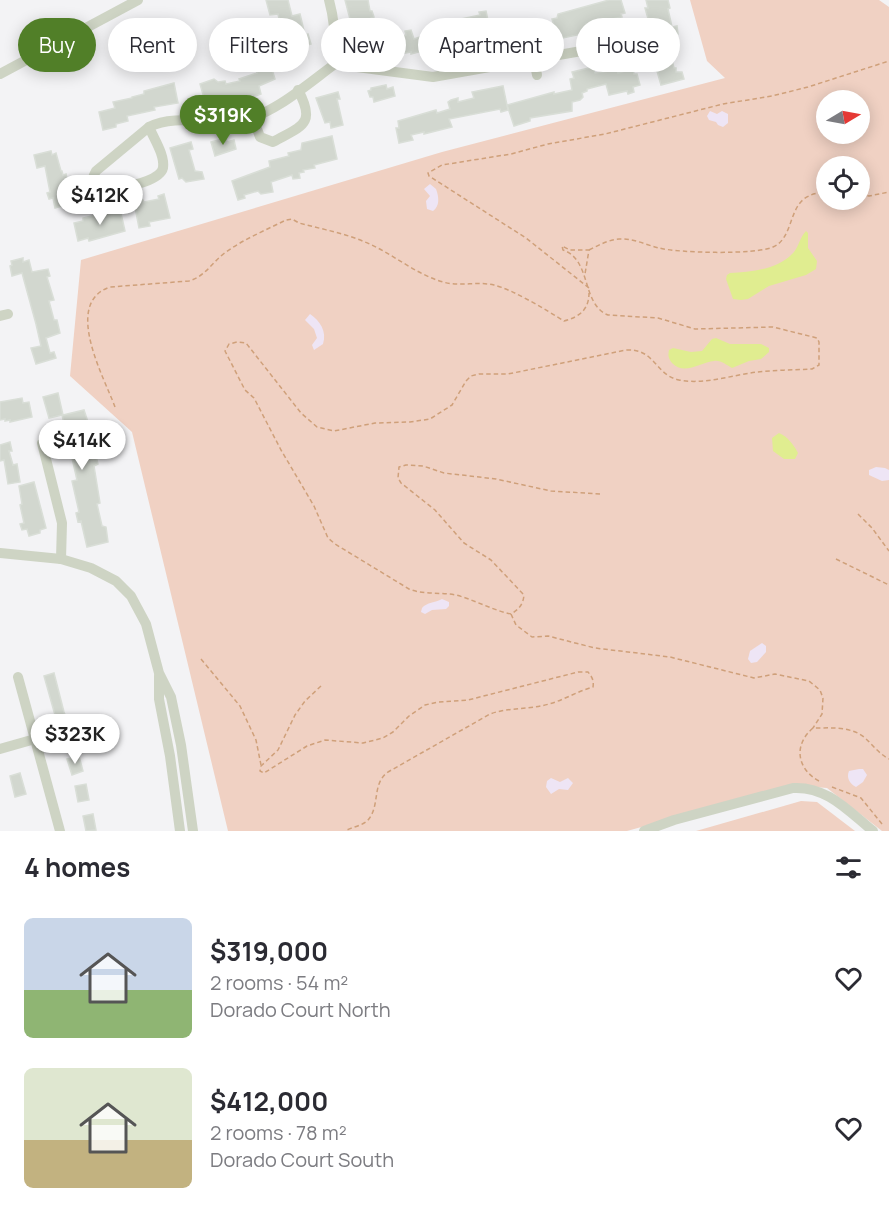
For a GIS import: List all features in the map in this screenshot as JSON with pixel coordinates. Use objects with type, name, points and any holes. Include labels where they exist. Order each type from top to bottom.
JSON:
[{"type":"street","points":[[0,74],[138,0]]},
{"type":"street","points":[[329,0],[332,18]]},
{"type":"street","points":[[149,127],[162,156],[163,166],[160,173],[152,180],[108,191],[103,192],[96,189],[93,180],[96,171],[149,127],[176,121],[225,123],[253,118],[271,109],[324,72]]},
{"type":"street","points":[[391,72],[433,77],[462,72]]},
{"type":"street","points":[[429,89],[433,77]]},
{"type":"street","points":[[253,118],[260,137],[273,142],[301,126],[307,114],[298,90]]},
{"type":"street","points":[[42,443],[60,512],[61,559]]},
{"type":"street","points":[[0,553],[61,559],[104,573],[123,586],[139,608],[146,624],[159,673],[171,697],[181,745],[193,831]]},
{"type":"street","points":[[159,673],[159,699],[170,756],[180,831]]},
{"type":"street","points":[[18,677],[60,831]]},
{"type":"street","points":[[161,712],[174,710]]},
{"type":"street","points":[[0,749],[35,739]]},
{"type":"street","points":[[644,831],[699,813],[793,788],[807,788],[829,796],[873,831]]},
{"type":"path","points":[[589,289],[526,238],[429,176],[428,173],[442,165],[511,154],[548,144],[605,134],[723,104],[772,96],[889,61]]},
{"type":"path","points":[[870,196],[889,192]]},
{"type":"path","points":[[816,194],[802,200],[781,241],[773,247],[754,251],[728,253],[671,250],[621,239],[609,241],[588,250],[570,250],[562,246],[563,250],[571,252],[585,274],[596,307],[608,315],[658,318],[695,329],[774,327],[817,338],[819,365],[812,369],[754,372],[695,381],[674,378],[662,371],[648,355],[637,350],[626,350],[508,374],[471,376],[452,405],[430,419],[410,423],[375,423],[334,431],[317,427],[302,413],[246,343],[229,344],[225,351],[245,390],[254,398],[314,506],[328,538],[335,544],[418,593],[453,595],[511,614],[516,625],[532,637],[548,636],[595,648],[670,657],[754,678],[775,674],[809,681],[820,690],[823,698],[822,714],[804,738],[801,747],[803,769],[818,781],[861,798],[882,824]]},
{"type":"path","points":[[115,407],[101,374],[88,333],[88,321],[94,298],[101,290],[110,287],[189,281],[199,278],[217,258],[286,220],[292,219],[366,242],[422,274],[443,282],[494,285],[564,321],[573,319],[584,311],[588,303],[589,289]]},
{"type":"path","points":[[585,274],[588,250]]},
{"type":"path","points":[[511,614],[523,602],[524,595],[491,560],[464,543],[435,510],[401,483],[398,478],[399,467],[423,466],[444,473],[496,479],[551,491],[600,494]]},
{"type":"path","points":[[858,514],[889,551]]},
{"type":"path","points":[[836,559],[889,585]]},
{"type":"path","points":[[201,659],[240,706],[256,740],[260,771],[264,773],[307,746],[325,740],[363,743],[383,738],[425,705],[468,700],[565,674],[588,672],[592,678],[593,687],[552,704],[505,708],[490,714],[388,772],[378,784],[372,814],[368,820],[345,831]]},
{"type":"path","points":[[261,766],[278,750],[285,731],[305,701],[321,686]]},
{"type":"path","points":[[813,728],[845,729],[857,733],[881,755],[889,759]]},
{"type":"shaded area","points":[[690,0],[879,0],[889,7],[889,831],[882,831],[827,788],[792,785],[627,831],[228,831],[132,432],[70,376],[81,260],[442,152],[725,78],[707,61]]},
{"type":"shaded area","points":[[806,231],[808,248],[817,261],[816,269],[806,275],[769,286],[748,299],[733,299],[726,279],[727,275],[764,269],[780,263],[794,252]]},
{"type":"shaded area","points":[[716,338],[730,344],[761,344],[769,348],[769,352],[761,359],[732,368],[717,361],[682,368],[677,367],[670,360],[669,350],[673,348],[691,352],[702,351],[712,339]]},
{"type":"shaded area","points":[[779,433],[792,444],[798,453],[795,459],[784,459],[773,451],[772,438]]},
{"type":"shaded area","points":[[801,801],[817,802],[855,831],[696,831]]},
{"type":"sand","points":[[710,111],[717,114],[722,111],[728,114],[728,123],[723,127],[709,120],[707,116]]},
{"type":"sand","points":[[430,184],[436,189],[438,198],[437,207],[433,211],[427,209],[426,201],[430,196],[424,189]]},
{"type":"sand","points":[[310,314],[320,323],[324,335],[323,344],[314,350],[312,345],[317,338],[314,329],[305,320]]},
{"type":"sand","points":[[876,467],[889,470],[889,480],[882,481],[869,475],[869,470]]},
{"type":"sand","points":[[442,599],[449,602],[446,609],[432,610],[425,614],[421,612],[426,605]]},
{"type":"sand","points":[[762,643],[766,646],[766,652],[757,662],[751,663],[748,659],[750,651]]},
{"type":"sand","points":[[863,769],[867,775],[856,787],[849,780],[848,774],[849,771]]},
{"type":"sand","points":[[551,778],[560,782],[568,778],[573,783],[568,790],[559,789],[551,794],[546,787],[547,781]]},
{"type":"building","points":[[266,0],[288,0],[292,16],[300,14],[301,18],[279,18],[278,14],[270,15]]},
{"type":"building","points":[[345,0],[368,0],[374,17],[350,18]]},
{"type":"building","points":[[609,0],[621,0],[625,13],[621,14],[622,17],[617,18],[576,18],[576,35],[564,38],[564,18],[557,18],[558,14]]},
{"type":"building","points":[[646,0],[668,0],[670,18],[648,18],[645,8],[648,8]]},
{"type":"building","points":[[486,11],[487,18],[466,18],[480,15],[479,12]]},
{"type":"building","points":[[411,30],[414,39],[418,38],[418,52],[406,53],[406,31]]},
{"type":"building","points":[[273,72],[275,79],[259,86],[261,94],[229,105],[227,98],[206,105],[200,84],[214,79],[218,82],[225,81],[226,84],[240,81],[239,79],[257,73]]},
{"type":"building","points":[[572,72],[634,72],[637,74],[640,85],[633,87],[634,92],[628,94],[627,91],[609,95],[606,84],[587,89],[582,93],[583,97],[580,100],[572,102],[572,111],[530,118],[530,121],[514,126],[507,105],[554,92],[554,94],[572,90],[570,79],[574,78]]},
{"type":"building","points":[[657,72],[682,72],[684,79],[661,85]]},
{"type":"building","points":[[174,83],[178,103],[154,107],[155,110],[127,116],[128,121],[103,130],[99,112],[115,108],[113,102],[132,98],[144,94],[144,91]]},
{"type":"building","points":[[386,85],[387,89],[393,87],[395,96],[374,102],[368,91],[371,88]]},
{"type":"building","points":[[503,86],[508,110],[501,112],[500,109],[449,119],[452,127],[411,135],[413,140],[399,143],[396,128],[399,128],[398,121],[436,110],[437,113],[450,109],[448,102],[451,100],[458,98],[458,102],[474,98],[472,92]]},
{"type":"building","points":[[338,92],[340,99],[337,99],[343,125],[331,128],[330,122],[325,123],[316,98]]},
{"type":"building","points":[[332,136],[337,159],[303,170],[304,172],[299,173],[300,178],[293,179],[292,175],[271,182],[273,192],[261,194],[258,191],[244,195],[245,198],[238,200],[232,181],[270,167],[269,161],[301,150],[302,143]]},
{"type":"building","points":[[226,138],[227,142],[234,140],[236,149],[215,156],[211,142]]},
{"type":"building","points":[[191,142],[193,149],[189,150],[195,171],[202,172],[204,179],[186,182],[182,178],[179,179],[170,148]]},
{"type":"building","points":[[51,151],[52,155],[56,153],[61,171],[63,175],[66,174],[72,203],[55,208],[53,198],[49,199],[47,193],[50,192],[45,166],[37,168],[34,155]]},
{"type":"building","points":[[164,194],[170,218],[149,222],[150,226],[139,228],[134,202],[159,199],[158,196]]},
{"type":"building","points":[[120,209],[125,231],[89,241],[88,238],[78,241],[74,223],[83,221],[83,218]]},
{"type":"building","points":[[23,258],[23,262],[29,260],[32,272],[48,269],[50,276],[47,277],[54,300],[49,301],[60,333],[46,338],[50,353],[54,352],[56,358],[36,364],[31,348],[41,346],[36,324],[22,273],[12,276],[10,266],[11,261]]},
{"type":"building","points":[[58,393],[63,415],[84,410],[98,464],[94,466],[100,503],[97,504],[102,526],[106,527],[108,542],[87,547],[81,521],[78,522],[76,513],[79,512],[72,481],[77,480],[72,458],[76,457],[73,444],[69,445],[62,415],[49,418],[43,397]]},
{"type":"building","points":[[22,398],[23,403],[29,402],[32,417],[10,422],[5,419],[0,420],[0,402]]},
{"type":"building","points":[[10,442],[12,451],[9,451],[13,465],[17,464],[20,482],[8,484],[4,460],[0,461],[0,445]]},
{"type":"building","points":[[34,482],[46,528],[40,530],[40,533],[29,536],[27,529],[22,530],[20,524],[24,523],[19,486]]},
{"type":"building","points":[[54,673],[64,712],[76,744],[64,747],[44,676]]},
{"type":"building","points":[[79,756],[83,771],[72,775],[67,759]]},
{"type":"building","points":[[20,773],[26,794],[15,797],[10,776]]},
{"type":"building","points":[[86,784],[89,800],[78,802],[75,786]]},
{"type":"building","points":[[93,814],[96,830],[86,831],[83,816]]}]
